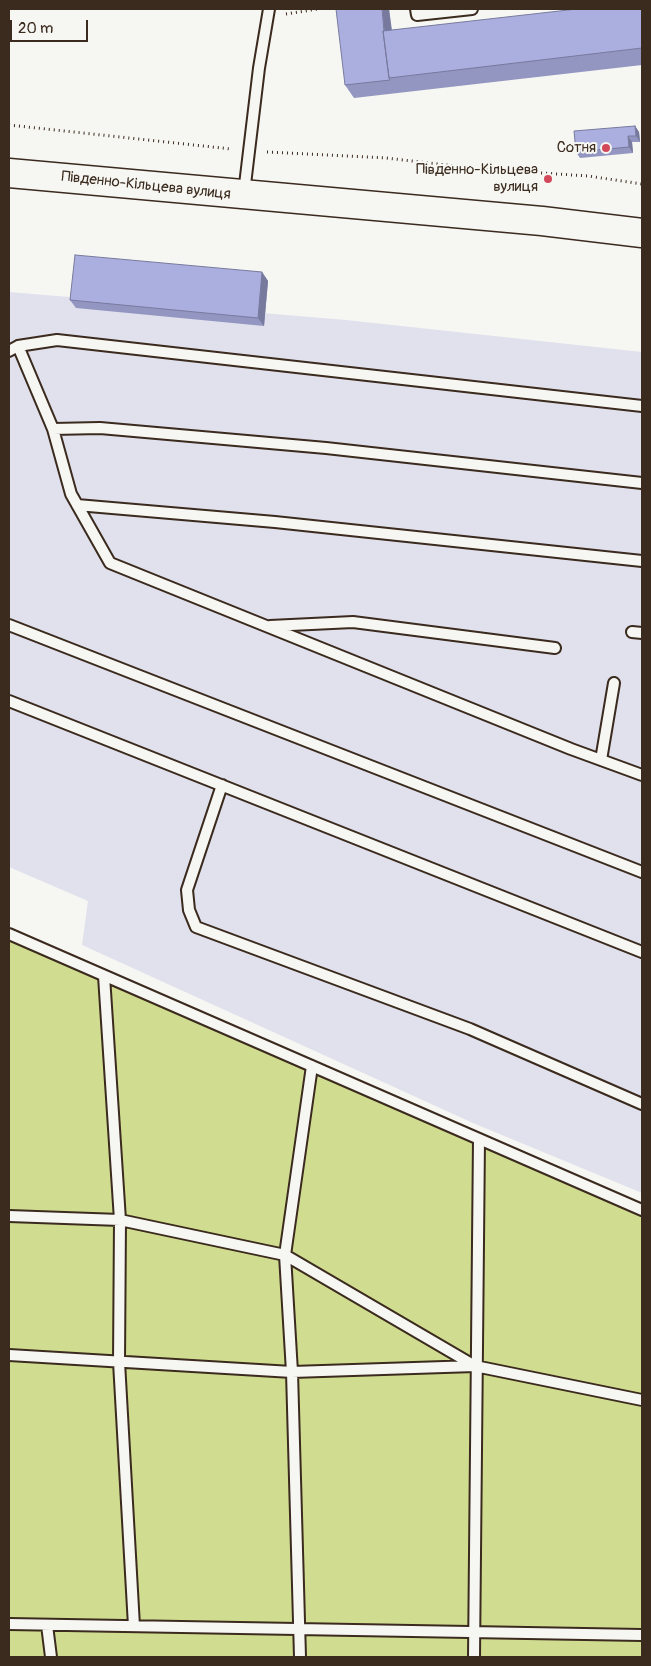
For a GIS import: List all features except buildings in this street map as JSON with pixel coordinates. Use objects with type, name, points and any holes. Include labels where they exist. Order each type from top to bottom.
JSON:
[{"type":"main road","name":"Південно-Кільцева вулиця","points":[[9,173],[243,196],[542,221],[642,233]]},
{"type":"lane","points":[[243,196],[268,13],[259,9]]},
{"type":"lane","points":[[416,9],[417,15],[472,9]]},
{"type":"lane","points":[[9,351],[18,346],[57,340],[642,406]]},
{"type":"lane","points":[[18,346],[53,428],[71,494],[110,563],[600,760],[642,775]]},
{"type":"lane","points":[[53,428],[100,428],[316,448],[642,483]]},
{"type":"lane","points":[[77,505],[275,522],[642,561]]},
{"type":"lane","points":[[266,626],[353,622],[555,648]]},
{"type":"lane","points":[[9,624],[642,872]]},
{"type":"lane","points":[[600,760],[614,683]]},
{"type":"lane","points":[[9,701],[642,952]]},
{"type":"lane","points":[[222,785],[187,890],[189,910],[196,927],[470,1029],[642,1104]]},
{"type":"lane","points":[[9,934],[642,1210]]},
{"type":"lane","points":[[104,976],[120,1220],[119,1362],[134,1626]]},
{"type":"lane","points":[[300,1657],[292,1372],[285,1254],[312,1066]]},
{"type":"lane","points":[[474,1657],[479,1139]]},
{"type":"lane","points":[[9,1216],[120,1220],[285,1254],[476,1366]]},
{"type":"lane","points":[[9,1355],[292,1372],[476,1366],[642,1400]]},
{"type":"lane","points":[[9,1624],[642,1635]]},
{"type":"lane","points":[[47,1625],[50,1657]]},
{"type":"path","points":[[268,13],[318,9]]},
{"type":"path","points":[[9,126],[248,151],[386,158],[481,169],[588,176],[642,184]]},
{"type":"shaded area","points":[[9,292],[346,320],[642,352],[642,1193],[473,1123],[82,945],[88,901],[9,867]]},
{"type":"green space","points":[[9,939],[642,1205],[642,1657],[9,1657]]},
{"type":"place","name":"Сотня","points":[[606,148]]},
{"type":"place","name":"Південно-Кільцева вулиця","points":[[548,179]]}]
